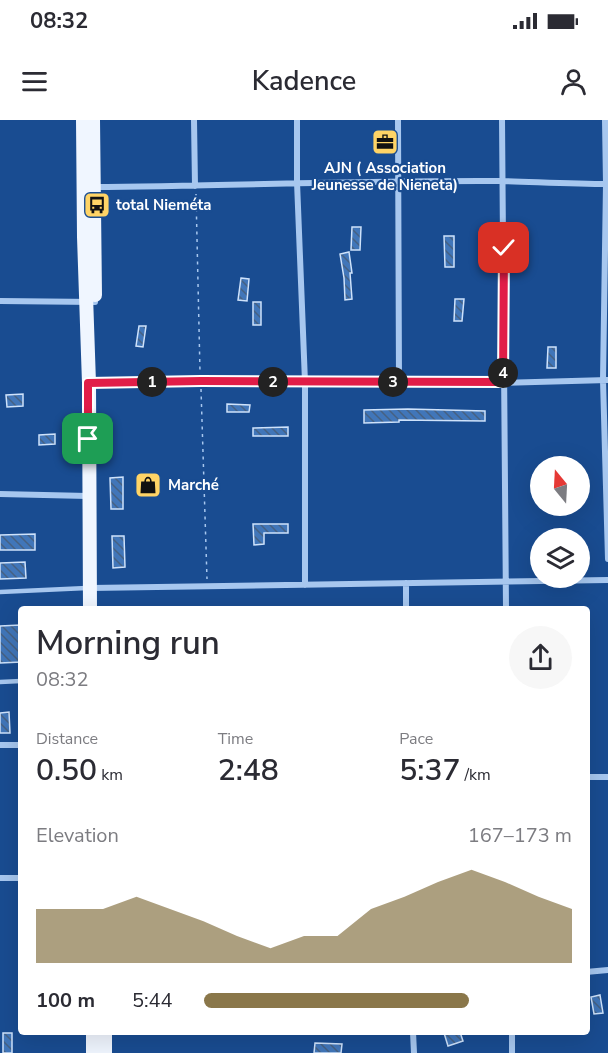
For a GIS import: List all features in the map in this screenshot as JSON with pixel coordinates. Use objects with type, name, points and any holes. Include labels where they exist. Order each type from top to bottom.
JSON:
[{"type":"main road","points":[[83,120],[89,187],[91,302],[94,588],[91,606]]},
{"type":"main road","points":[[89,187],[93,120]]},
{"type":"main road","points":[[92,383],[88,496],[94,588],[98,606]]},
{"type":"main road","points":[[93,1035],[93,1053]]},
{"type":"main road","points":[[105,1035],[105,1053]]},
{"type":"street","points":[[194,120],[195,186]]},
{"type":"street","points":[[297,120],[297,183],[305,382],[304,585]]},
{"type":"street","points":[[398,120],[399,382]]},
{"type":"street","points":[[502,120],[506,606]]},
{"type":"street","points":[[605,120],[608,559]]},
{"type":"street","points":[[89,187],[504,181],[607,184]]},
{"type":"street","points":[[0,301],[91,302]]},
{"type":"street","points":[[92,383],[606,380]]},
{"type":"street","points":[[0,494],[88,496]]},
{"type":"street","points":[[94,588],[608,580]]},
{"type":"street","points":[[406,583],[406,606]]},
{"type":"street","points":[[0,745],[18,745]]},
{"type":"street","points":[[590,777],[608,777]]},
{"type":"street","points":[[0,878],[18,878]]},
{"type":"street","points":[[590,972],[608,970]]},
{"type":"street","points":[[413,1035],[414,1053]]},
{"type":"street","points":[[512,1035],[512,1053]]},
{"type":"lane","points":[[0,592],[94,588]]},
{"type":"lane","points":[[0,682],[18,681]]},
{"type":"building","points":[[352,227],[361,227],[360,250],[351,250]]},
{"type":"building","points":[[444,236],[454,236],[454,267],[445,267]]},
{"type":"building","points":[[349,252],[352,299],[345,300],[340,254]]},
{"type":"building","points":[[241,278],[249,279],[247,301],[238,300]]},
{"type":"building","points":[[455,299],[464,299],[462,321],[454,321]]},
{"type":"building","points":[[253,302],[261,302],[261,325],[253,325]]},
{"type":"building","points":[[139,326],[146,326],[143,347],[136,346]]},
{"type":"building","points":[[548,347],[556,347],[556,368],[547,368]]},
{"type":"building","points":[[23,394],[23,406],[7,407],[6,395]]},
{"type":"building","points":[[227,404],[250,405],[249,412],[227,412]]},
{"type":"building","points":[[364,410],[485,411],[485,421],[399,420],[399,422],[364,423]]},
{"type":"building","points":[[288,427],[288,436],[253,436],[253,428]]},
{"type":"building","points":[[55,434],[55,444],[39,445],[39,435]]},
{"type":"building","points":[[123,477],[123,509],[111,509],[110,478]]},
{"type":"building","points":[[253,524],[288,524],[288,533],[264,533],[264,544],[254,545]]},
{"type":"building","points":[[35,534],[35,550],[0,550],[0,535]]},
{"type":"building","points":[[112,536],[124,536],[125,567],[113,568]]},
{"type":"building","points":[[25,562],[26,578],[0,579],[0,563]]},
{"type":"building","points":[[18,625],[18,662],[0,663],[0,626]]},
{"type":"building","points":[[9,712],[10,733],[0,733],[0,713]]},
{"type":"building","points":[[600,995],[603,1013],[594,1014],[591,997]]},
{"type":"building","points":[[3,1033],[12,1033],[12,1053],[3,1053]]},
{"type":"building","points":[[445,1035],[461,1035],[463,1041],[448,1046]]},
{"type":"building","points":[[315,1043],[342,1044],[341,1053],[314,1053]]},
{"type":"place","name":"AJN ( Association Jeunesse de Nieneta)","points":[[385,142]]},
{"type":"place","name":"total Nieméta","points":[[97,205]]},
{"type":"place","name":"Marché","points":[[148,485]]},
{"type":"route","points":[[88,439],[88,383],[503,382],[504,248]]}]
